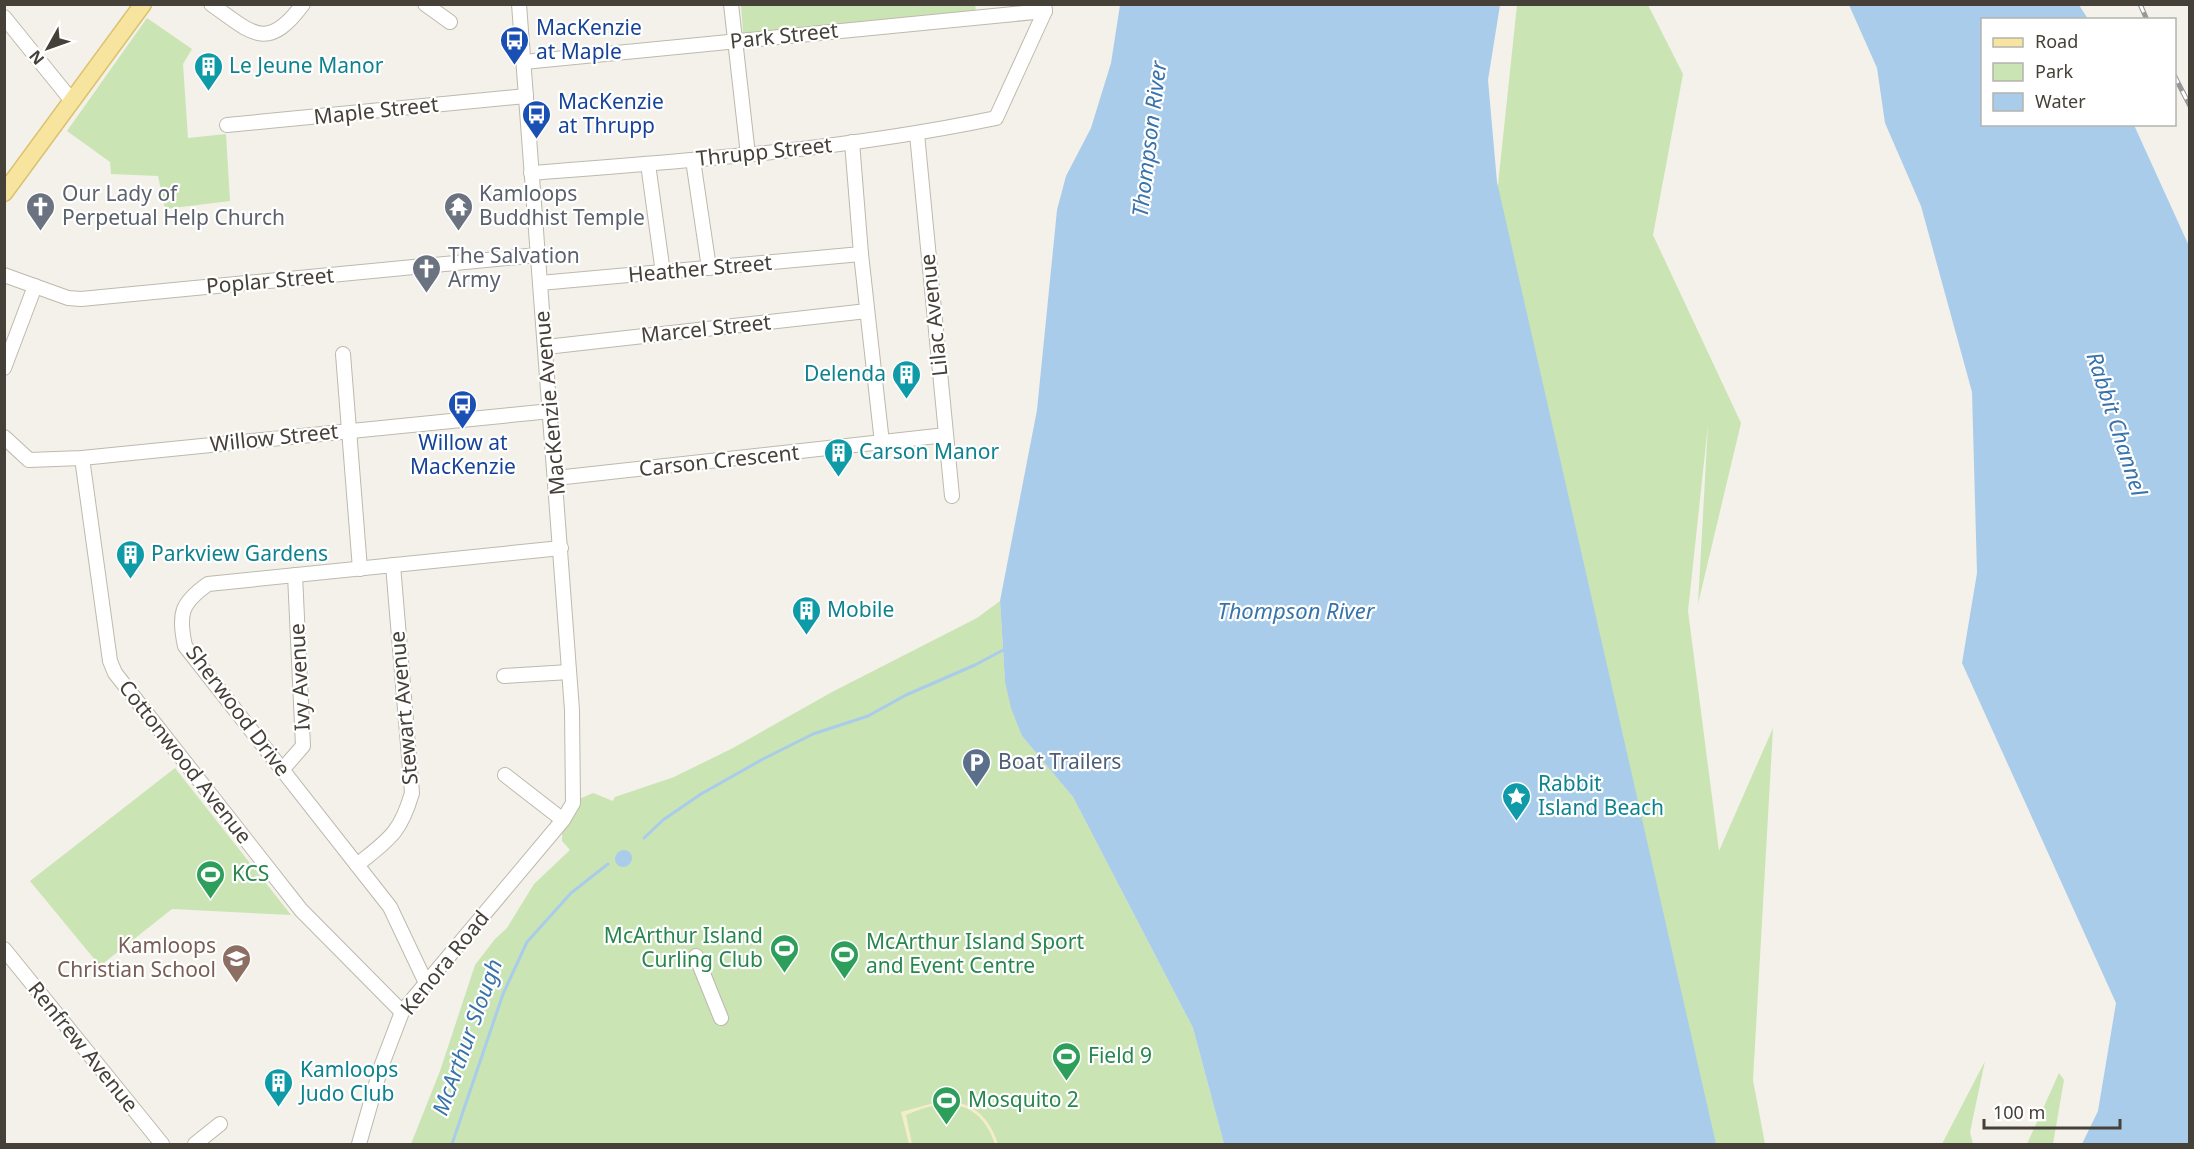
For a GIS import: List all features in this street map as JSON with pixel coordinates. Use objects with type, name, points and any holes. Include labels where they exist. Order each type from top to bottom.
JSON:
[{"type":"main road","points":[[4,193],[143,4]]},
{"type":"street","points":[[211,4],[252,33],[271,34],[289,24],[303,4]]},
{"type":"street","points":[[425,4],[450,22]]},
{"type":"street","name":"MacKenzie Avenue","points":[[519,4],[561,548],[569,672],[573,803]]},
{"type":"street","points":[[731,4],[748,155]]},
{"type":"street","name":"Park Street","points":[[524,62],[1044,8]]},
{"type":"street","name":"Thrupp Street","points":[[531,173],[748,155],[917,134],[996,118],[1044,8]]},
{"type":"street","points":[[4,17],[72,101]]},
{"type":"street","name":"Maple Street","points":[[227,125],[526,96]]},
{"type":"street","name":"Lilac Avenue","points":[[917,134],[952,496]]},
{"type":"street","points":[[852,142],[861,254],[882,443]]},
{"type":"street","points":[[693,160],[709,268]]},
{"type":"street","points":[[648,164],[663,273]]},
{"type":"street","name":"Heather Street","points":[[540,283],[861,254]]},
{"type":"street","name":"Poplar Street","points":[[4,275],[68,298],[81,299],[538,255]]},
{"type":"street","points":[[4,368],[35,286]]},
{"type":"street","name":"Marcel Street","points":[[546,347],[867,311]]},
{"type":"street","points":[[343,354],[360,569]]},
{"type":"street","name":"Willow Street","points":[[4,437],[29,460],[82,458],[551,411]]},
{"type":"street","name":"Carson Crescent","points":[[556,478],[946,435]]},
{"type":"street","name":"Cottonwood Avenue","points":[[82,458],[110,662],[115,673],[300,910],[402,1012]]},
{"type":"street","name":"Sherwood Drive","points":[[426,983],[390,907],[185,646],[180,625],[183,608],[191,596],[208,584],[561,548]]},
{"type":"street","name":"Stewart Avenue","points":[[357,865],[394,836],[404,819],[412,793],[393,565]]},
{"type":"street","name":"Ivy Avenue","points":[[282,770],[303,746],[295,575]]},
{"type":"street","points":[[504,676],[569,672]]},
{"type":"street","points":[[506,775],[563,820]]},
{"type":"street","name":"Kenora Road","points":[[359,1144],[381,1067],[402,1012],[563,820],[573,803]]},
{"type":"street","name":"Renfrew Avenue","points":[[4,950],[162,1144]]},
{"type":"street","points":[[696,956],[721,1018]]},
{"type":"street","points":[[195,1144],[220,1124]]},
{"type":"green space","points":[[975,4],[976,11],[743,33],[741,5]]},
{"type":"green space","points":[[1517,5],[1648,5],[1683,74],[1653,235],[1741,423],[1698,604],[1708,425],[1688,611],[1719,851],[1773,728],[1753,1080],[1765,1144],[1700,1144],[1480,355]]},
{"type":"green space","points":[[147,18],[192,49],[183,64],[188,138],[226,134],[230,201],[165,209],[158,176],[111,174],[110,162],[67,131]]},
{"type":"green space","points":[[1000,601],[1005,682],[1022,736],[1073,797],[1193,1028],[1224,1144],[411,1144],[440,1071],[475,965],[495,939],[507,928],[534,884],[570,850],[562,841],[563,806],[593,793],[613,801],[615,797],[674,777],[733,748],[832,692],[977,618]]},
{"type":"green space","points":[[175,768],[291,915],[172,909],[100,966],[30,881]]},
{"type":"green space","points":[[1985,1061],[1970,1132],[1973,1144],[1942,1144]]},
{"type":"green space","points":[[2059,1073],[2064,1080],[2053,1144],[2027,1144]]},
{"type":"sand","points":[[941,1101],[961,1103],[977,1112],[990,1125],[998,1144],[995,1144],[988,1129],[971,1110],[947,1104],[920,1109],[906,1115],[912,1144],[909,1144],[901,1112]]},
{"type":"water","name":"Thompson River","points":[[1120,5],[1500,5],[1488,80],[1497,182],[1716,1144],[1224,1144],[1193,1028],[1073,797],[1022,736],[1011,708],[1005,682],[1000,601],[1037,410],[1057,210],[1066,176],[1091,128],[1111,63]]},
{"type":"water","name":"Rabbit Channel","points":[[1849,5],[2079,5],[2087,18],[1981,18],[1981,126],[2134,126],[2189,246],[2189,1144],[2082,1144],[2098,1111],[2116,1003],[1962,663],[1977,573],[1972,392],[1921,206],[1885,123],[1877,68]]},
{"type":"waterway","points":[[644,838],[663,820],[701,794],[763,759],[813,734],[868,716],[906,695],[975,665],[1005,649]]},
{"type":"waterway","name":"McArthur Slough","points":[[452,1144],[503,994],[527,942],[571,893],[608,864]]},
{"type":"railway","points":[[2140,4],[2146,18]]},
{"type":"railway","points":[[2176,79],[2190,106]]},
{"type":"place","name":"MacKenzie at Maple","points":[[515,66]]},
{"type":"place","name":"Le Jeune Manor","points":[[208,92]]},
{"type":"place","name":"MacKenzie at Thrupp","points":[[537,140]]},
{"type":"place","name":"Our Lady of Perpetual Help Church","points":[[41,232]]},
{"type":"place","name":"Kamloops Buddhist Temple","points":[[458,232]]},
{"type":"place","name":"The Salvation Army","points":[[427,294]]},
{"type":"place","name":"Delenda","points":[[907,400]]},
{"type":"place","name":"Willow at MacKenzie","points":[[463,430]]},
{"type":"place","name":"Carson Manor","points":[[838,478]]},
{"type":"place","name":"Parkview Gardens","points":[[130,580]]},
{"type":"place","name":"Mobile","points":[[806,636]]},
{"type":"place","name":"Boat Trailers","points":[[977,788]]},
{"type":"place","name":"Rabbit Island Beach","points":[[1517,822]]},
{"type":"place","name":"KCS","points":[[211,900]]},
{"type":"place","name":"McArthur Island Curling Club","points":[[784,974]]},
{"type":"place","name":"McArthur Island Sport and Event Centre","points":[[845,980]]},
{"type":"place","name":"Kamloops Christian School","points":[[237,984]]},
{"type":"place","name":"Field 9","points":[[1067,1082]]},
{"type":"place","name":"Kamloops Judo Club","points":[[279,1108]]},
{"type":"place","name":"Mosquito 2","points":[[947,1126]]}]
